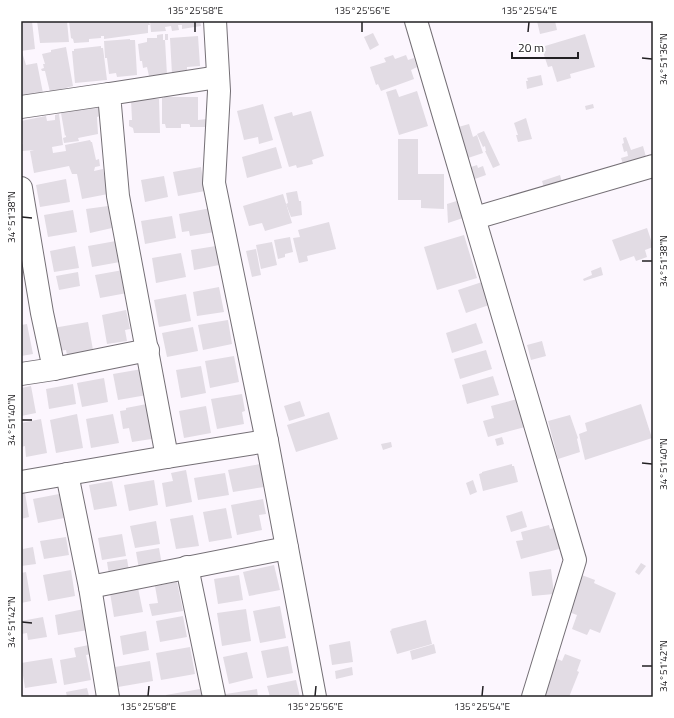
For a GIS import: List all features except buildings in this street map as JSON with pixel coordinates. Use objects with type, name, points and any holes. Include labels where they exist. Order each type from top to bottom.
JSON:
[{"type":"street","points":[[215,21],[219,91],[214,183],[267,441],[315,697]]},
{"type":"street","points":[[416,21],[575,560],[533,697]]},
{"type":"street","points":[[21,107],[218,77]]},
{"type":"street","points":[[109,94],[118,196],[168,456]]},
{"type":"street","points":[[475,218],[653,166]]},
{"type":"street","points":[[21,188],[42,313],[54,369]]},
{"type":"street","points":[[21,374],[54,369],[148,350]]},
{"type":"street","points":[[21,482],[168,456],[267,441]]},
{"type":"street","points":[[67,474],[90,587],[108,697]]},
{"type":"street","points":[[90,587],[287,548]]},
{"type":"street","points":[[187,567],[214,697]]}]
